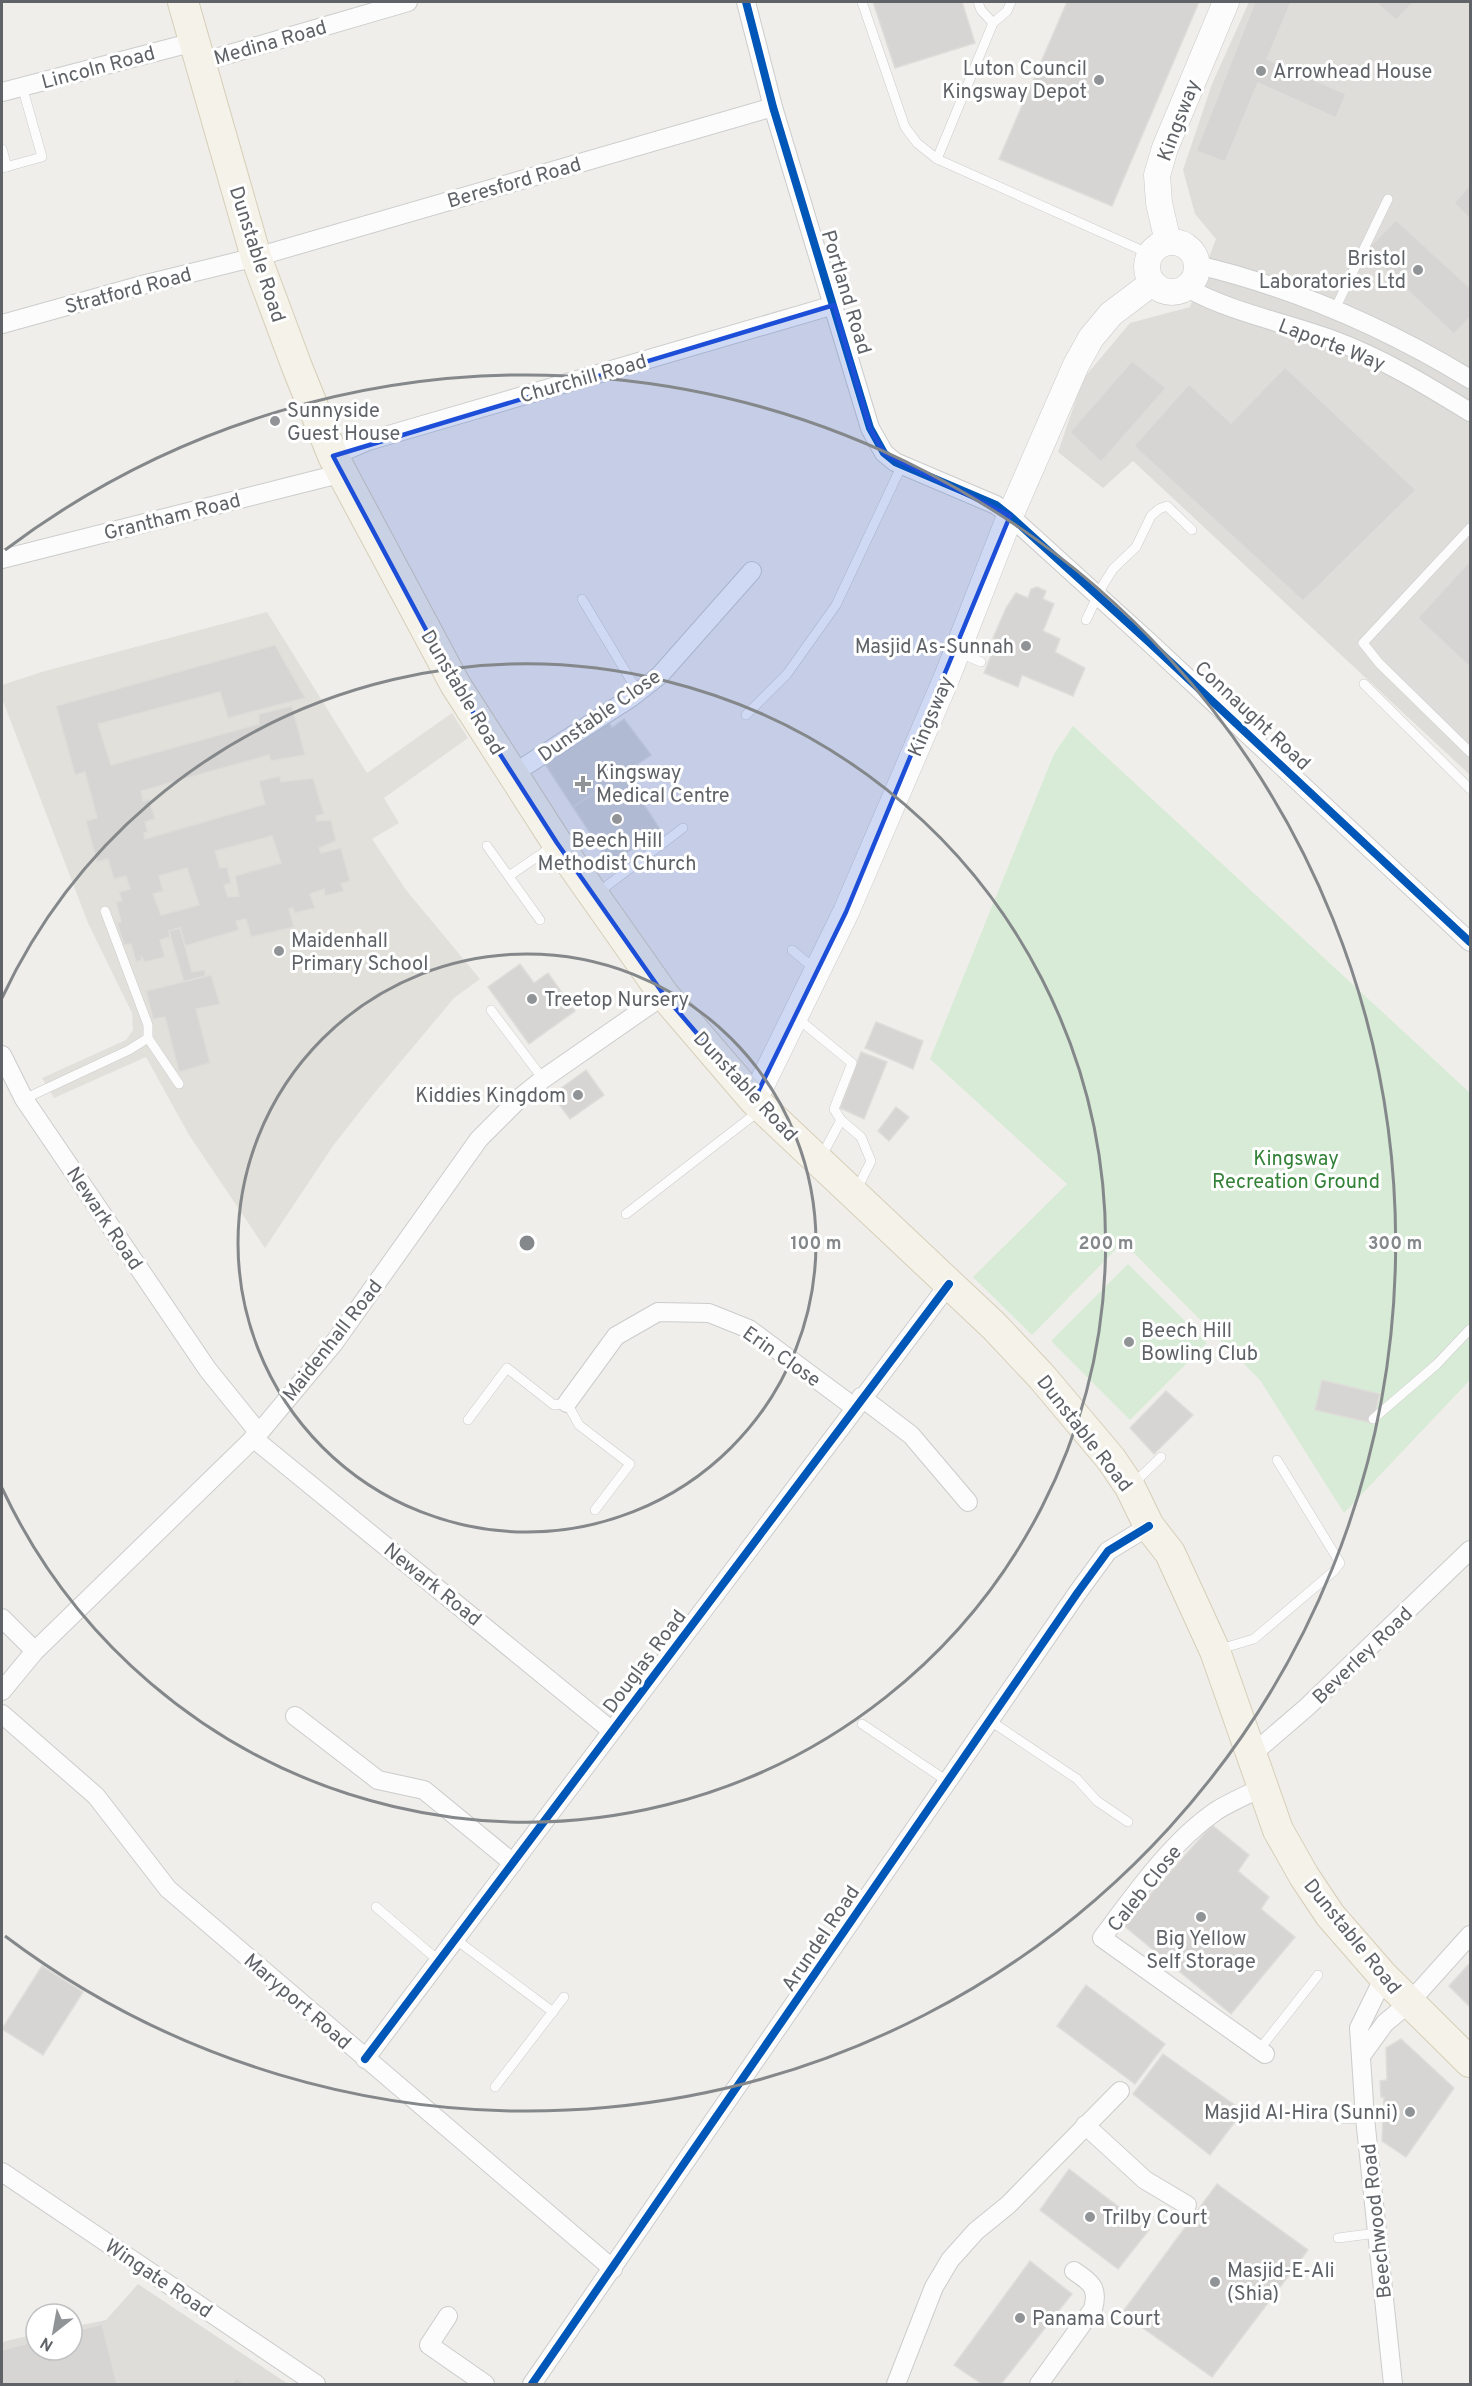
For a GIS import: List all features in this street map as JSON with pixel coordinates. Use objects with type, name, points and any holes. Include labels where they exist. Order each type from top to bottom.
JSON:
[{"type":"main road","name":"Dunstable Road","points":[[183,2],[256,257],[338,464],[455,684],[557,843],[664,995],[758,1104],[949,1284],[1042,1377],[1111,1459],[1130,1486],[1149,1526],[1170,1552],[1215,1651],[1250,1756],[1278,1830],[1304,1876],[1330,1915],[1408,2004],[1470,2062]]},
{"type":"street","name":"Medina Road","points":[[198,52],[408,2]]},
{"type":"street","name":"Portland Road","points":[[746,2],[773,107],[870,428],[884,453],[902,465],[996,505],[1010,516]]},
{"type":"street","name":"Kingsway","points":[[1159,248],[1157,175],[1165,148],[1226,2]]},
{"type":"street","name":"Lincoln Road","points":[[2,92],[22,86],[198,52]]},
{"type":"street","name":"Beresford Road","points":[[256,257],[773,107]]},
{"type":"street","points":[[1184,245],[1191,250],[1198,265],[1195,278],[1187,288],[1180,291],[1165,291],[1152,283],[1147,269],[1159,248],[1184,245]]},
{"type":"street","name":"Stratford Road","points":[[2,324],[146,284],[256,257]]},
{"type":"street","name":"Laporte Way","points":[[1198,265],[1235,274],[1335,309],[1397,336],[1470,379]]},
{"type":"street","name":"Kingsway","points":[[758,1104],[957,651],[1010,516],[1076,365],[1091,338],[1111,314],[1152,283]]},
{"type":"street","name":"Laporte Way","points":[[1187,288],[1211,301],[1334,340],[1412,376],[1470,412]]},
{"type":"street","name":"Churchill Road","points":[[338,464],[368,441],[834,305]]},
{"type":"street","name":"Grantham Road","points":[[2,559],[338,464]]},
{"type":"street","name":"Connaught Road","points":[[1010,516],[1099,595],[1470,942]]},
{"type":"street","name":"Dunstable Close","points":[[513,774],[638,692],[660,675],[752,571]]},
{"type":"street","name":"Maidenhall Road","points":[[2,1691],[35,1651],[256,1436],[334,1343],[479,1139],[522,1096],[543,1079],[664,995]]},
{"type":"street","name":"Newark Road","points":[[2,1055],[24,1099],[208,1370],[256,1436],[612,1731]]},
{"type":"street","name":"Douglas Road","points":[[365,2059],[949,1284]]},
{"type":"street","name":"Erin Close","points":[[567,1403],[616,1336],[658,1312],[709,1313],[749,1329],[911,1435],[968,1502]]},
{"type":"street","name":"Arundel Road","points":[[532,2385],[989,1720],[1108,1551],[1149,1526]]},
{"type":"street","name":"Beverley Road","points":[[1250,1756],[1307,1707],[1470,1550]]},
{"type":"street","points":[[2,1618],[35,1651]]},
{"type":"street","name":"Maryport Road","points":[[2,1714],[96,1796],[168,1889],[613,2269]]},
{"type":"street","points":[[295,1716],[378,1780],[424,1790],[513,1863]]},
{"type":"street","name":"Caleb Close","points":[[1262,1788],[1216,1811],[1182,1840],[1128,1903],[1102,1938],[1262,2052]]},
{"type":"street","points":[[1361,2056],[1385,2023],[1408,2004],[1470,1935]]},
{"type":"street","name":"Beechwood Road","points":[[1384,1977],[1359,2028],[1365,2118],[1393,2385]]},
{"type":"street","points":[[896,2385],[934,2287],[950,2260],[976,2232],[1008,2205],[1120,2091]]},
{"type":"street","points":[[1085,2125],[1145,2180],[1187,2205]]},
{"type":"street","name":"Wingate Road","points":[[2,2172],[316,2385]]},
{"type":"street","points":[[1039,2385],[1093,2309],[1097,2295],[1092,2283],[1074,2271]]},
{"type":"street","points":[[448,2316],[429,2345],[485,2385]]},
{"type":"lane","points":[[862,2],[905,127],[917,143],[937,159],[1159,248]]},
{"type":"lane","points":[[978,2],[981,10],[993,23]]},
{"type":"lane","points":[[937,159],[993,23],[1007,11],[1011,2]]},
{"type":"lane","points":[[2,149],[4,167],[42,157],[22,86]]},
{"type":"lane","points":[[1335,309],[1350,284],[1388,199]]},
{"type":"lane","points":[[746,716],[787,674],[836,605],[902,465]]},
{"type":"lane","points":[[1086,620],[1113,569],[1136,547],[1151,516],[1159,508],[1167,506],[1192,530]]},
{"type":"lane","points":[[1470,528],[1363,644],[1379,663],[1470,752]]},
{"type":"lane","points":[[582,599],[638,692]]},
{"type":"lane","points":[[957,651],[981,662]]},
{"type":"lane","points":[[1364,684],[1470,789]]},
{"type":"lane","points":[[594,895],[683,828]]},
{"type":"lane","points":[[509,876],[557,843]]},
{"type":"lane","points":[[487,846],[540,920]]},
{"type":"lane","points":[[105,911],[148,1025],[148,1038],[179,1084]]},
{"type":"lane","points":[[792,950],[818,971]]},
{"type":"lane","points":[[491,1010],[543,1079]]},
{"type":"lane","points":[[796,1017],[852,1063],[834,1109],[841,1120],[861,1137],[871,1161],[854,1195]]},
{"type":"lane","points":[[24,1099],[129,1050],[148,1038]]},
{"type":"lane","points":[[626,1214],[758,1104]]},
{"type":"lane","points":[[819,1162],[841,1120]]},
{"type":"lane","points":[[1373,1419],[1437,1364],[1470,1329]]},
{"type":"lane","points":[[468,1420],[507,1368],[554,1405],[567,1403],[579,1425],[630,1464],[595,1510]]},
{"type":"lane","points":[[1130,1486],[1161,1457]]},
{"type":"lane","points":[[1215,1651],[1254,1639],[1320,1584],[1340,1563],[1276,1460]]},
{"type":"lane","points":[[989,1720],[1077,1779],[1097,1801],[1128,1822]]},
{"type":"lane","points":[[862,1724],[947,1781]]},
{"type":"lane","points":[[376,1906],[439,1961]]},
{"type":"lane","points":[[455,1939],[553,2012]]},
{"type":"lane","points":[[1262,2052],[1318,1976]]},
{"type":"lane","points":[[495,2087],[564,1997]]},
{"type":"lane","points":[[1342,2120],[1365,2118]]},
{"type":"lane","points":[[1338,2238],[1377,2233]]},
{"type":"highlighted area","points":[[834,305],[870,428],[884,453],[1010,516],[846,912],[754,1100],[664,995],[557,843],[455,684],[333,456]]},
{"type":"shaded area","points":[[1249,2],[1470,2],[1470,775],[1133,461],[1103,488],[1058,452],[1083,379],[1130,323],[1190,307],[1216,239],[1195,214],[1183,170],[1212,84]]},
{"type":"shaded area","name":"Maidenhall Primary School","points":[[267,612],[367,773],[452,713],[468,738],[384,798],[399,823],[372,839],[406,890],[480,979],[454,998],[372,1096],[333,1146],[265,1248],[189,1135],[146,1057],[54,1098],[42,1078],[126,1040],[133,1030],[132,1013],[88,923],[3,701],[2,685],[45,671]]},
{"type":"shaded area","points":[[138,2284],[288,2384],[2,2384],[2,2342],[24,2337],[24,2362],[84,2362],[84,2325],[106,2320]]},
{"type":"green space","name":"Kingsway Recreation Ground","points":[[1073,726],[1470,1093],[1470,1380],[1344,1513],[1260,1380],[1123,1242],[1032,1335],[973,1277],[1067,1184],[930,1059],[1054,754]]},
{"type":"green space","name":"Beech Hill Bowling Club","points":[[1128,1264],[1207,1343],[1130,1420],[1051,1341]]},
{"type":"building","name":"Luton Council Kingsway Depot","points":[[873,2],[962,2],[975,43],[895,68]]},
{"type":"building","name":"Luton Council Kingsway Depot","points":[[1067,2],[1199,2],[1112,206],[999,159]]},
{"type":"building","name":"Arrowhead House","points":[[1255,2],[1291,2],[1267,59],[1346,94],[1336,118],[1258,83],[1225,162],[1196,151]]},
{"type":"building","points":[[1376,2],[1414,2],[1396,20]]},
{"type":"building","points":[[1470,185],[1470,219],[1454,203]]},
{"type":"building","name":"Bristol Laboratories Ltd","points":[[1396,220],[1470,288],[1470,317],[1454,334],[1366,251]]},
{"type":"building","points":[[1132,361],[1166,388],[1101,462],[1070,432]]},
{"type":"building","points":[[1285,367],[1416,490],[1303,601],[1134,446],[1189,384],[1231,423]]},
{"type":"building","points":[[1470,561],[1470,667],[1418,618]]},
{"type":"building","name":"Masjid As-Sunnah","points":[[1037,587],[1046,591],[1043,599],[1054,604],[1043,631],[1060,639],[1055,652],[1085,668],[1073,696],[1022,675],[1018,687],[984,673],[997,641],[993,638],[1006,608],[1016,593],[1028,598],[1031,589]]},
{"type":"building","points":[[275,645],[305,698],[228,718],[220,692],[98,724],[111,765],[259,724],[259,714],[292,706],[305,755],[271,761],[269,755],[141,791],[143,801],[149,799],[155,819],[145,822],[148,832],[144,833],[145,839],[265,804],[259,781],[280,776],[281,782],[313,778],[324,814],[316,816],[317,821],[331,820],[336,841],[319,848],[321,853],[341,848],[350,881],[341,884],[344,891],[325,896],[324,889],[310,894],[315,908],[295,913],[293,908],[289,909],[294,927],[251,937],[246,919],[236,921],[239,930],[185,946],[180,928],[169,931],[170,937],[160,940],[165,957],[145,962],[141,956],[142,960],[136,962],[131,944],[124,945],[117,923],[121,922],[116,902],[122,901],[119,892],[130,889],[126,876],[114,879],[108,859],[97,862],[86,821],[97,818],[85,772],[75,775],[56,706]],"holes":[[[272,836],[281,863],[235,876],[239,896],[228,897],[224,885],[231,883],[227,867],[220,868],[215,851]],[[187,868],[199,905],[161,915],[153,894],[163,891],[159,876]]]},
{"type":"building","name":"Kingsway Medical Centre","points":[[607,719],[612,728],[624,719],[651,755],[573,807],[543,761]]},
{"type":"building","name":"Beech Hill Methodist Church","points":[[624,774],[661,831],[610,863],[573,807]]},
{"type":"building","points":[[180,928],[192,972],[205,970],[205,976],[184,982],[169,931]]},
{"type":"building","name":"Treetop Nursery","points":[[520,964],[534,983],[548,973],[575,1011],[529,1044],[488,987]]},
{"type":"building","points":[[211,975],[220,1004],[196,1009],[210,1063],[179,1072],[165,1017],[153,1019],[146,991]]},
{"type":"building","points":[[876,1022],[923,1041],[913,1069],[865,1048]]},
{"type":"building","points":[[861,1052],[887,1062],[864,1119],[840,1108]]},
{"type":"building","name":"Kiddies Kingdom","points":[[586,1070],[604,1095],[570,1119],[552,1095]]},
{"type":"building","points":[[896,1107],[909,1117],[889,1141],[878,1131]]},
{"type":"building","points":[[1322,1380],[1380,1394],[1372,1423],[1315,1410]]},
{"type":"building","name":"Beech Hill Bowling Club","points":[[1166,1391],[1193,1415],[1154,1454],[1130,1428]]},
{"type":"building","name":"Big Yellow Self Storage","points":[[1212,1825],[1249,1855],[1238,1871],[1269,1897],[1261,1909],[1295,1937],[1231,2014],[1123,1925]]},
{"type":"building","points":[[1470,1963],[1470,2004],[1469,2006],[1449,1986]]},
{"type":"building","points":[[42,1966],[83,1992],[43,2055],[2,2029]]},
{"type":"building","points":[[1086,1985],[1165,2044],[1135,2084],[1057,2026]]},
{"type":"building","name":"Masjid Al-Hira (Sunni)","points":[[1401,2039],[1454,2088],[1406,2157],[1382,2141],[1384,2097],[1381,2097],[1380,2081],[1387,2080],[1386,2048]]},
{"type":"building","points":[[1163,2054],[1243,2111],[1210,2155],[1133,2094]]},
{"type":"building","name":"Trilby Court","points":[[1069,2169],[1149,2230],[1118,2269],[1040,2210]]},
{"type":"building","name":"Masjid-E-Ali (Shia)","points":[[1217,2184],[1308,2250],[1212,2377],[1122,2313]]},
{"type":"building","name":"Panama Court","points":[[1030,2261],[1072,2294],[1001,2384],[982,2384],[954,2365]]},
{"type":"building","points":[[102,2324],[117,2384],[2,2384],[2,2350],[24,2344],[24,2362],[84,2362],[84,2329]]},
{"type":"building","points":[[236,2378],[245,2384],[232,2384]]},
{"type":"cycle path","points":[[746,2],[773,107],[870,428],[884,453],[895,462],[996,505],[1010,516],[1150,643],[1470,942]]},
{"type":"cycle path","points":[[365,2059],[949,1284]]},
{"type":"cycle path","points":[[532,2384],[1078,1592],[1108,1551],[1149,1526]]},
{"type":"place","name":"Arrowhead House","points":[[1261,71]]},
{"type":"place","name":"Luton Council Kingsway Depot","points":[[1099,80]]},
{"type":"place","name":"Bristol Laboratories Ltd","points":[[1418,270]]},
{"type":"place","name":"Sunnyside Guest House","points":[[275,421]]},
{"type":"place","name":"Masjid As-Sunnah","points":[[1026,646]]},
{"type":"place","name":"Kingsway Medical Centre","points":[[583,784]]},
{"type":"place","name":"Beech Hill Methodist Church","points":[[617,819]]},
{"type":"place","name":"Maidenhall Primary School","points":[[279,951]]},
{"type":"place","name":"Treetop Nursery","points":[[532,999]]},
{"type":"place","name":"Kiddies Kingdom","points":[[578,1095]]},
{"type":"place","name":"Beech Hill Bowling Club","points":[[1129,1342]]},
{"type":"place","name":"Big Yellow Self Storage","points":[[1201,1917]]},
{"type":"place","name":"Masjid Al-Hira (Sunni)","points":[[1410,2112]]},
{"type":"place","name":"Trilby Court","points":[[1090,2217]]},
{"type":"place","name":"Masjid-E-Ali (Shia)","points":[[1215,2282]]},
{"type":"place","name":"Panama Court","points":[[1020,2318]]}]
